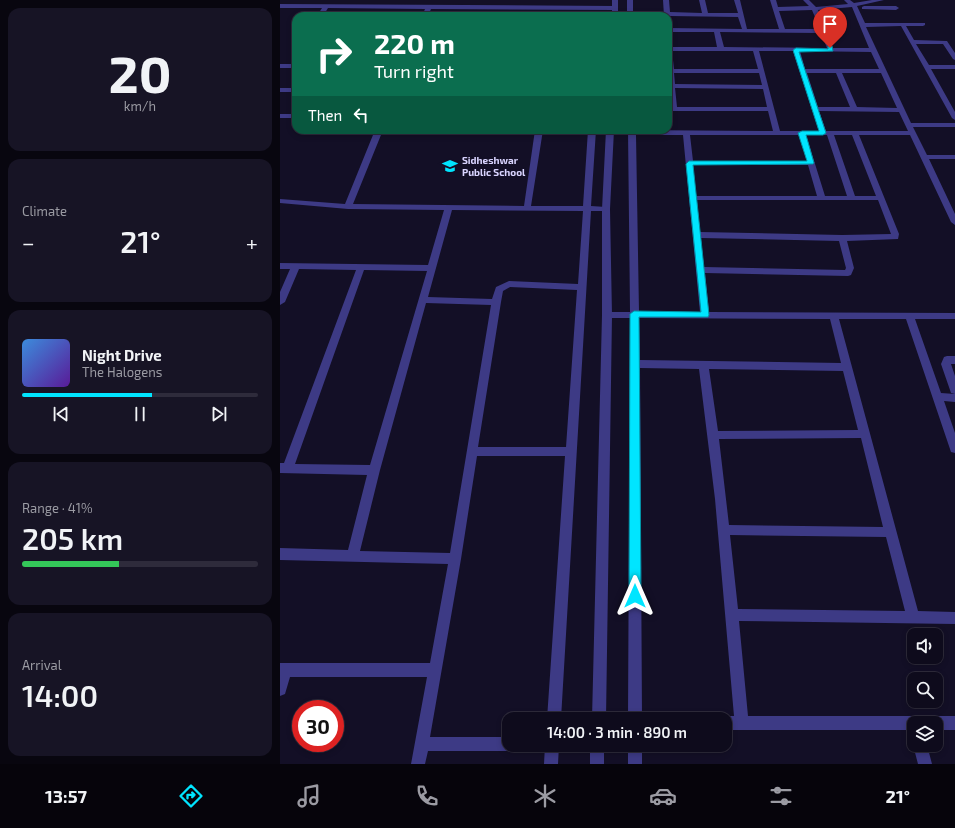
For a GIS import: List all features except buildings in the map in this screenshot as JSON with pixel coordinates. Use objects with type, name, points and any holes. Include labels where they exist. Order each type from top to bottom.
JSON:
[{"type":"street","points":[[360,6],[364,0]]},
{"type":"street","points":[[395,6],[399,0]]},
{"type":"street","points":[[507,7],[509,0]]},
{"type":"street","points":[[615,0],[615,12]]},
{"type":"street","points":[[630,0],[630,12]]},
{"type":"street","points":[[666,0],[667,12]]},
{"type":"street","points":[[702,0],[705,14]]},
{"type":"street","points":[[737,0],[745,31]]},
{"type":"street","points":[[773,0],[783,31]]},
{"type":"street","points":[[806,0],[814,8],[832,50]]},
{"type":"street","points":[[827,0],[836,7]]},
{"type":"street","points":[[847,0],[855,6],[873,50],[955,222]]},
{"type":"street","points":[[855,6],[870,1],[881,0]]},
{"type":"street","points":[[280,6],[615,8]]},
{"type":"street","points":[[322,12],[326,6]]},
{"type":"street","points":[[427,12],[429,6]]},
{"type":"street","points":[[776,9],[855,6],[896,8]]},
{"type":"street","points":[[474,12],[476,7]]},
{"type":"street","points":[[672,15],[741,15]]},
{"type":"street","points":[[863,26],[923,24]]},
{"type":"street","points":[[903,25],[955,118]]},
{"type":"street","points":[[672,30],[824,31]]},
{"type":"street","points":[[717,30],[721,50]]},
{"type":"street","points":[[913,42],[955,42]]},
{"type":"street","points":[[945,42],[955,58]]},
{"type":"street","points":[[672,49],[873,50]]},
{"type":"street","points":[[756,50],[777,133]]},
{"type":"street","points":[[796,50],[815,110],[826,133],[852,198]]},
{"type":"street","points":[[280,66],[292,64]]},
{"type":"street","points":[[926,67],[955,67]]},
{"type":"street","points":[[672,71],[762,71]]},
{"type":"street","points":[[803,71],[883,71]]},
{"type":"street","points":[[838,71],[855,110]]},
{"type":"street","points":[[672,86],[766,87]]},
{"type":"street","points":[[280,90],[292,90]]},
{"type":"street","points":[[672,109],[771,109]]},
{"type":"street","points":[[815,110],[901,110]]},
{"type":"street","points":[[280,116],[292,116]]},
{"type":"street","points":[[909,125],[955,125]]},
{"type":"street","points":[[672,132],[912,133]]},
{"type":"street","points":[[686,133],[705,315]]},
{"type":"street","points":[[802,133],[822,198]]},
{"type":"street","points":[[697,235],[842,238],[894,237],[895,234],[882,198],[855,133]]},
{"type":"street","points":[[348,207],[377,134]]},
{"type":"street","points":[[527,209],[538,134]]},
{"type":"street","points":[[554,712],[592,134]]},
{"type":"street","points":[[599,712],[607,315],[606,209],[610,134]]},
{"type":"street","points":[[632,134],[635,364],[635,712]]},
{"type":"street","points":[[924,157],[955,157]]},
{"type":"street","points":[[689,164],[811,163]]},
{"type":"street","points":[[693,198],[882,198]]},
{"type":"street","points":[[280,201],[348,207],[606,209]]},
{"type":"street","points":[[352,557],[374,470],[449,208]]},
{"type":"street","points":[[700,270],[848,273],[850,268],[842,238]]},
{"type":"street","points":[[280,266],[432,268]]},
{"type":"street","points":[[280,302],[296,266]]},
{"type":"street","points":[[361,267],[284,468],[374,470]]},
{"type":"street","points":[[418,764],[455,559],[499,289],[509,284],[581,287]]},
{"type":"street","points":[[423,300],[496,302]]},
{"type":"street","points":[[607,315],[955,316]]},
{"type":"street","points":[[834,316],[912,618]]},
{"type":"street","points":[[910,317],[955,449]]},
{"type":"street","points":[[955,360],[947,360],[946,364],[955,390]]},
{"type":"street","points":[[635,364],[846,367]]},
{"type":"street","points":[[704,366],[714,435],[742,722]]},
{"type":"street","points":[[937,397],[955,398]]},
{"type":"street","points":[[714,435],[864,434]]},
{"type":"street","points":[[472,451],[571,452]]},
{"type":"street","points":[[724,530],[891,532]]},
{"type":"street","points":[[280,554],[455,559]]},
{"type":"street","points":[[732,615],[955,618]]},
{"type":"street","points":[[280,689],[283,670],[434,670]]},
{"type":"street","points":[[732,723],[907,723]]},
{"type":"street","points":[[943,723],[955,723]]},
{"type":"street","points":[[422,744],[502,744]]},
{"type":"street","points":[[551,764],[552,752]]},
{"type":"street","points":[[597,752],[597,764]]},
{"type":"street","points":[[635,752],[635,764]]},
{"type":"street","points":[[922,752],[925,764]]},
{"type":"place","name":"Sidheshwar Public School","points":[[450,166]]},
{"type":"route","points":[[635,596],[634,314],[705,315],[689,164],[811,163],[802,133],[823,133],[796,50],[832,50],[830,48]]}]
